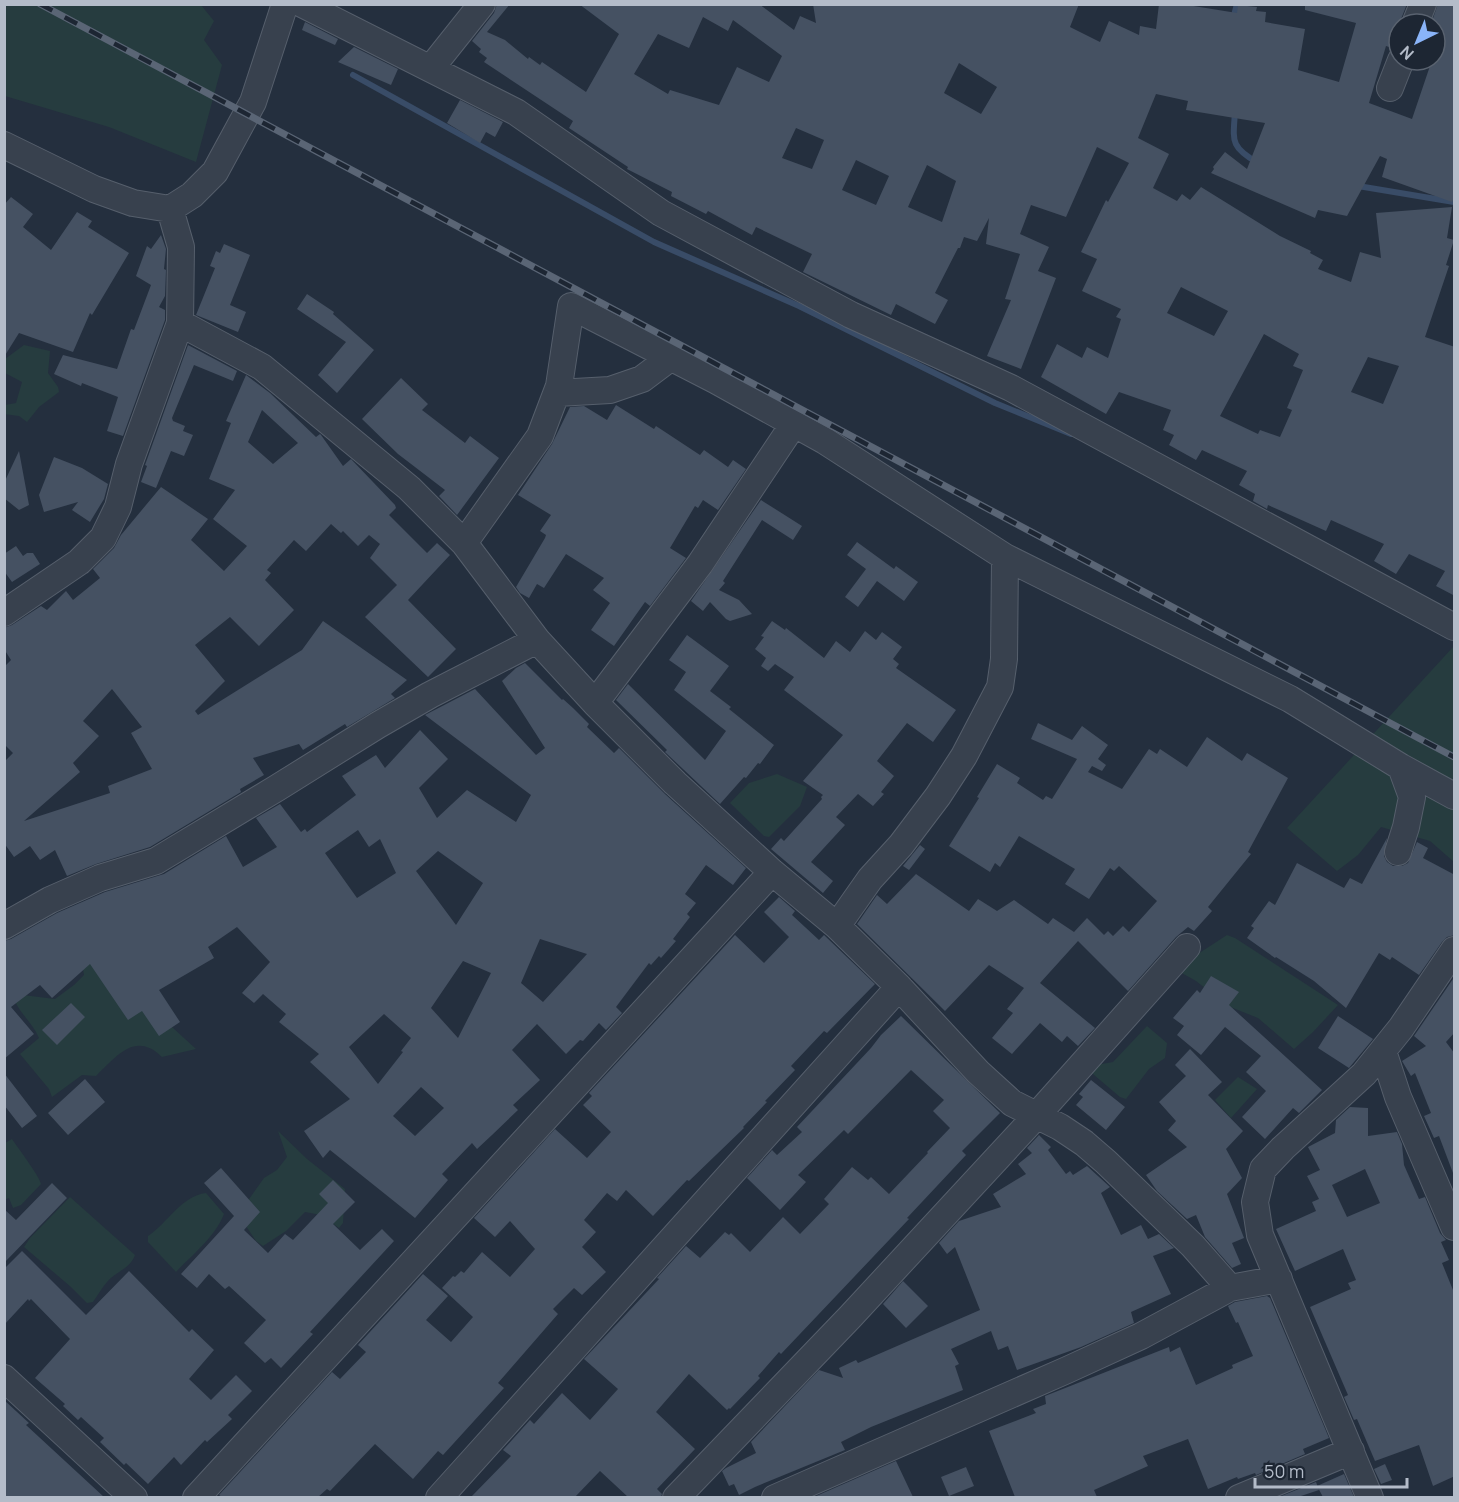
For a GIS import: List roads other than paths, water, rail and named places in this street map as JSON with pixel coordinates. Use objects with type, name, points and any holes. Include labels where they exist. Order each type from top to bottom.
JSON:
[{"type":"street","points":[[4,146],[94,189],[133,203],[170,209],[192,195],[215,172],[253,102],[285,4]]},
{"type":"street","points":[[302,4],[516,112],[661,213],[851,315],[1011,388],[1455,627]]},
{"type":"street","points":[[431,68],[482,4]]},
{"type":"street","points":[[1390,88],[1396,72]]},
{"type":"street","points":[[4,613],[79,562],[103,538],[117,507],[129,464],[180,323],[181,247],[170,209]]},
{"type":"street","points":[[464,543],[540,436],[557,393],[571,306],[715,380],[825,441],[1005,557],[1290,699],[1401,767],[1455,796]]},
{"type":"street","points":[[180,323],[262,367],[409,488],[464,543],[537,640],[675,783],[772,872],[837,926],[899,987],[978,1072],[1012,1103],[1037,1115],[1083,1143],[1114,1169],[1194,1246],[1230,1288]]},
{"type":"street","points":[[557,393],[610,390],[642,380],[670,358]]},
{"type":"street","points":[[596,703],[700,564],[794,425]]},
{"type":"street","points":[[837,926],[870,879],[902,845],[938,796],[964,756],[1000,687],[1004,659],[1005,557]]},
{"type":"street","points":[[4,926],[50,900],[100,878],[156,861],[277,789],[378,724],[537,640]]},
{"type":"street","points":[[1398,852],[1412,797],[1401,767]]},
{"type":"street","points":[[196,1497],[772,872]]},
{"type":"street","points":[[676,1497],[850,1317],[1037,1115],[1187,947]]},
{"type":"street","points":[[1370,1497],[1260,1235],[1256,1202],[1263,1169],[1364,1074],[1455,950]]},
{"type":"street","points":[[439,1497],[899,987]]},
{"type":"street","points":[[1383,1051],[1398,1097],[1455,1227]]},
{"type":"street","points":[[775,1497],[1067,1370],[1141,1336],[1230,1288],[1279,1279]]},
{"type":"street","points":[[4,1378],[134,1497]]},
{"type":"street","points":[[1239,1497],[1351,1451]]},
{"type":"waterway","points":[[1233,19],[1237,4]]},
{"type":"waterway","points":[[353,75],[654,242],[799,306],[995,403],[1071,434]]},
{"type":"waterway","points":[[1235,112],[1235,142],[1242,152],[1258,163]]},
{"type":"waterway","points":[[1358,186],[1454,202]]},
{"type":"railway","points":[[40,4],[1454,757]]}]
